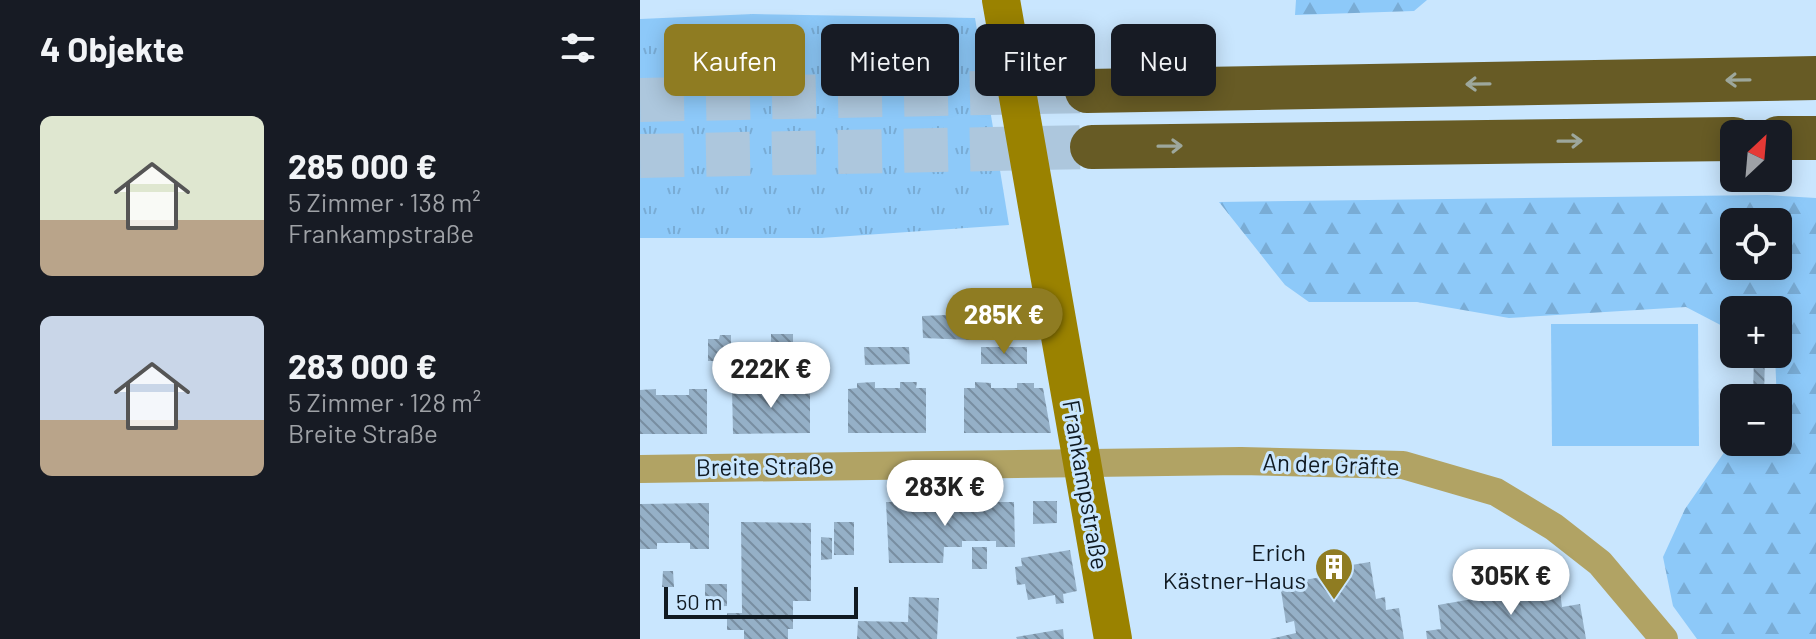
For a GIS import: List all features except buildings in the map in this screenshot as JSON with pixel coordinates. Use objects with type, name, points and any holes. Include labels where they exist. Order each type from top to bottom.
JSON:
[{"type":"highway","points":[[1095,91],[1816,78]]},
{"type":"highway","points":[[1792,138],[1816,138]]},
{"type":"highway","points":[[1092,147],[1720,139]]},
{"type":"street","name":"Frankampstraße","points":[[1001,0],[1113,639]]},
{"type":"street","name":"Breite Straße","points":[[640,469],[1082,462]]},
{"type":"street","name":"An der Gräfte","points":[[1082,462],[1378,464],[1403,465],[1437,474],[1496,492],[1554,527],[1600,563],[1664,639]]},
{"type":"green space","points":[[1296,0],[1427,0],[1414,11],[1295,15]]},
{"type":"green space","points":[[753,14],[975,18],[975,96],[988,96],[1009,225],[821,238],[640,238],[640,19]]},
{"type":"green space","points":[[1767,195],[1816,198],[1816,639],[1697,639],[1673,606],[1663,557],[1685,509],[1722,456],[1792,456],[1792,384],[1776,384],[1776,368],[1792,368],[1792,296],[1720,296],[1720,325],[1686,307],[1509,318],[1417,302],[1309,302],[1285,285],[1219,202]]},
{"type":"green space","points":[[1551,324],[1698,324],[1699,446],[1552,446]]},
{"type":"tunnel","points":[[640,100],[975,93]]},
{"type":"tunnel","points":[[640,156],[1092,147]]},
{"type":"place","name":"Erich Kästner-Haus","points":[[1334,601]]}]
